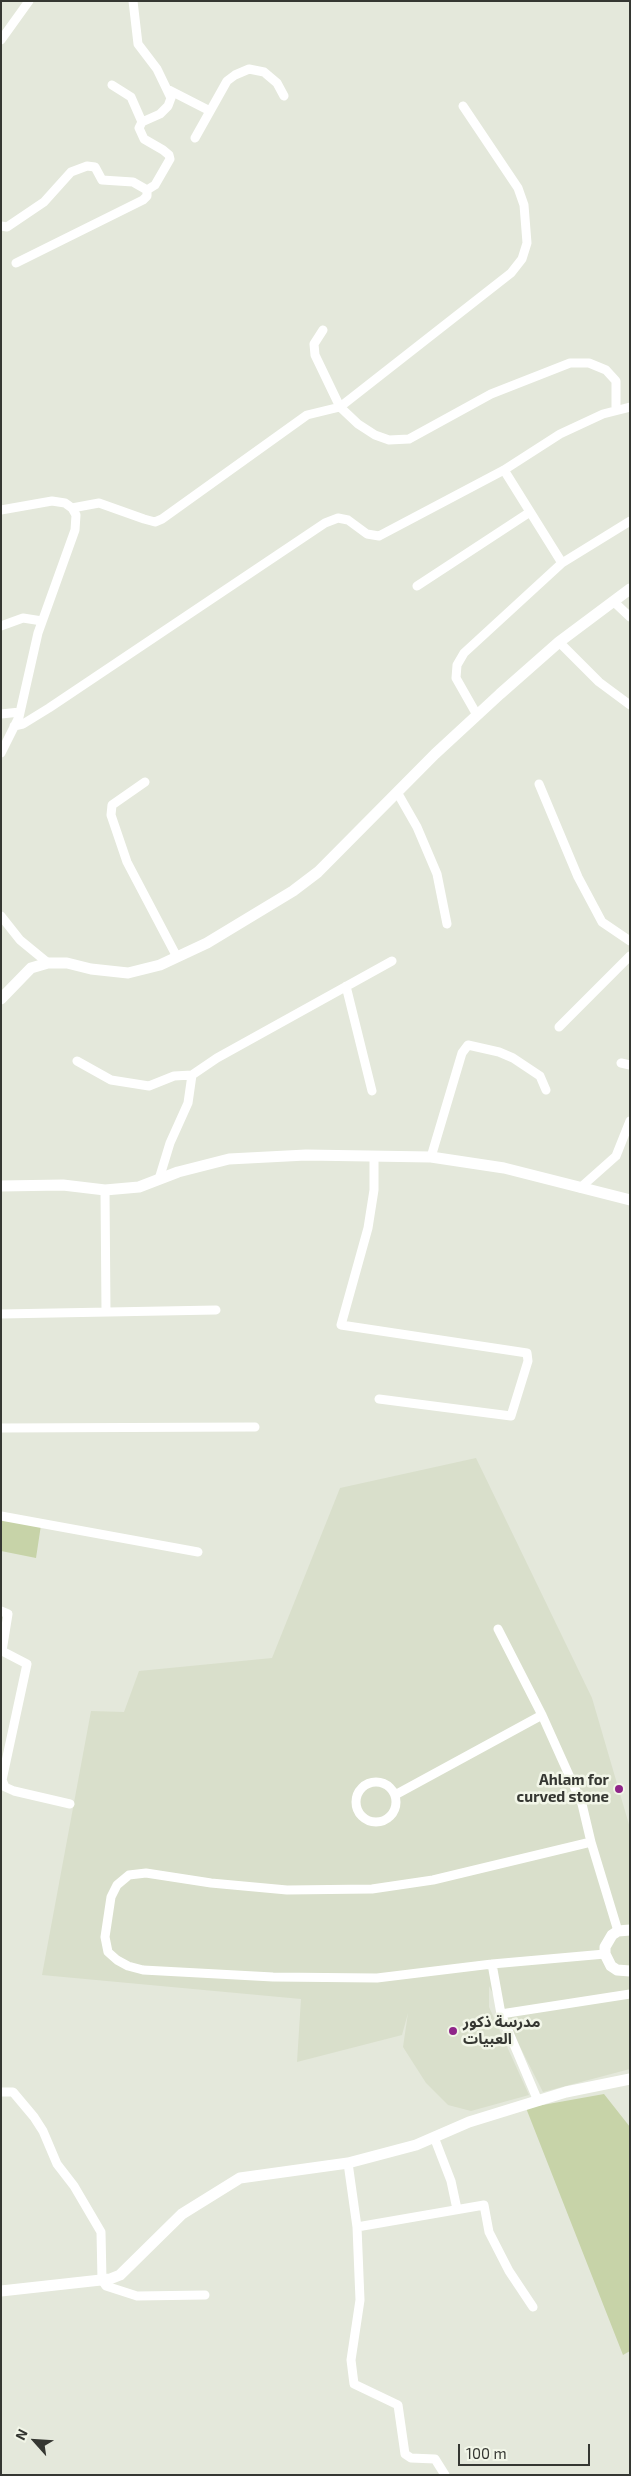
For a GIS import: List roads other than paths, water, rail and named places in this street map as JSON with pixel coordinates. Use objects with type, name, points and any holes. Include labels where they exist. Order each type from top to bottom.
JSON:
[{"type":"street","points":[[1,40],[28,1]]},
{"type":"street","points":[[133,1],[138,44],[169,90],[171,98],[168,106],[160,114],[142,122],[139,128],[140,134],[144,139],[169,155],[170,159],[155,185],[147,190]]},
{"type":"street","points":[[195,138],[227,81],[235,75],[249,69],[264,72],[277,83],[284,96]]},
{"type":"street","points":[[112,85],[131,97],[142,122]]},
{"type":"street","points":[[169,90],[210,111]]},
{"type":"street","points":[[72,508],[99,503],[155,522],[162,519],[308,415],[340,407],[511,272],[522,259],[527,244],[524,205],[518,188],[463,106]]},
{"type":"street","points":[[1,226],[7,227],[44,202],[71,172],[87,166],[95,167],[102,180],[133,182],[147,190]]},
{"type":"street","points":[[16,263],[143,200],[147,196],[147,190]]},
{"type":"street","points":[[323,330],[314,344],[315,356],[340,407],[358,424],[375,435],[388,440],[409,439],[491,394],[570,363],[589,363],[606,370],[616,381],[616,410]]},
{"type":"street","points":[[14,726],[24,724],[49,708],[324,523],[338,518],[348,520],[367,534],[379,536],[504,470],[560,434],[603,414],[630,407]]},
{"type":"street","points":[[504,470],[562,563]]},
{"type":"street","points":[[1,510],[52,501],[65,503],[72,508],[76,515],[75,530],[42,621],[20,712],[1,753]]},
{"type":"street","points":[[417,586],[530,512]]},
{"type":"street","points":[[477,715],[456,678],[457,666],[464,654],[562,563],[630,522]]},
{"type":"street","points":[[1,999],[31,968],[48,963],[67,963],[91,969],[128,973],[160,965],[207,943],[299,886],[318,872],[477,715],[559,642],[630,589]]},
{"type":"street","points":[[613,601],[630,617]]},
{"type":"street","points":[[1,626],[23,618],[42,621]]},
{"type":"street","points":[[559,642],[599,682],[630,705]]},
{"type":"street","points":[[1,714],[20,712]]},
{"type":"street","points":[[145,782],[112,805],[111,815],[127,862],[176,957]]},
{"type":"street","points":[[539,784],[578,877],[602,922],[630,941]]},
{"type":"street","points":[[397,792],[417,827],[437,874],[447,924]]},
{"type":"street","points":[[1,916],[20,940],[48,963]]},
{"type":"street","points":[[559,1027],[630,956]]},
{"type":"street","points":[[77,1061],[111,1080],[149,1086],[174,1076],[192,1075],[392,961]]},
{"type":"street","points":[[346,986],[372,1091]]},
{"type":"street","points":[[431,1157],[462,1053],[468,1046],[499,1052],[513,1058],[540,1076],[546,1090]]},
{"type":"street","points":[[159,1180],[170,1143],[188,1103],[192,1075]]},
{"type":"street","points":[[580,1188],[616,1156],[630,1121]]},
{"type":"street","points":[[1,1186],[63,1185],[105,1190],[139,1187],[178,1172],[229,1159],[306,1155],[431,1157],[504,1168],[630,1200]]},
{"type":"street","points":[[374,1157],[374,1190],[368,1228],[341,1325],[527,1353],[528,1361],[511,1416],[379,1399]]},
{"type":"street","points":[[105,1190],[106,1312]]},
{"type":"street","points":[[1,1314],[216,1310]]},
{"type":"street","points":[[1,1428],[255,1428]]},
{"type":"street","points":[[1,1516],[198,1552]]},
{"type":"street","points":[[1,1611],[8,1614],[2,1651],[27,1664],[2,1780],[5,1787],[14,1791],[70,1804]]},
{"type":"street","points":[[498,1629],[542,1715],[582,1804],[591,1842],[618,1931]]},
{"type":"street","points":[[394,1796],[542,1715]]},
{"type":"street","points":[[381,1782],[392,1790],[394,1796],[396,1802],[391,1814],[380,1821],[367,1820],[358,1811],[356,1798],[358,1792],[368,1783],[381,1782]]},
{"type":"street","points":[[591,1842],[433,1880],[372,1889],[287,1890],[211,1883],[146,1873],[129,1875],[117,1885],[111,1897],[106,1917],[105,1937],[108,1952],[117,1960],[143,1970],[273,1977],[377,1978],[492,1964],[605,1954]]},
{"type":"street","points":[[630,1930],[618,1931],[607,1940],[605,1954],[611,1966],[627,1971],[630,1982]]},
{"type":"street","points":[[492,1964],[502,2014],[538,2101]]},
{"type":"street","points":[[502,2014],[630,1994]]},
{"type":"street","points":[[1,2291],[102,2280],[120,2275],[182,2214],[240,2178],[348,2162],[416,2145],[469,2122],[566,2092],[630,2079]]},
{"type":"street","points":[[1,2092],[13,2092],[34,2117],[43,2131],[57,2164],[74,2186],[101,2232],[102,2280],[106,2286],[137,2296],[205,2296]]},
{"type":"street","points":[[434,2137],[451,2181],[457,2209]]},
{"type":"street","points":[[348,2162],[357,2227],[360,2300],[351,2360],[354,2384],[398,2406],[405,2454],[411,2458],[435,2459],[445,2475]]},
{"type":"street","points":[[357,2227],[484,2205],[488,2232],[508,2272],[533,2307]]},
{"type":"place","name":"Ahlam for curved stone","points":[[619,1789]]},
{"type":"place","name":"مدرسة ذكور العبيات","points":[[453,2031]]}]
